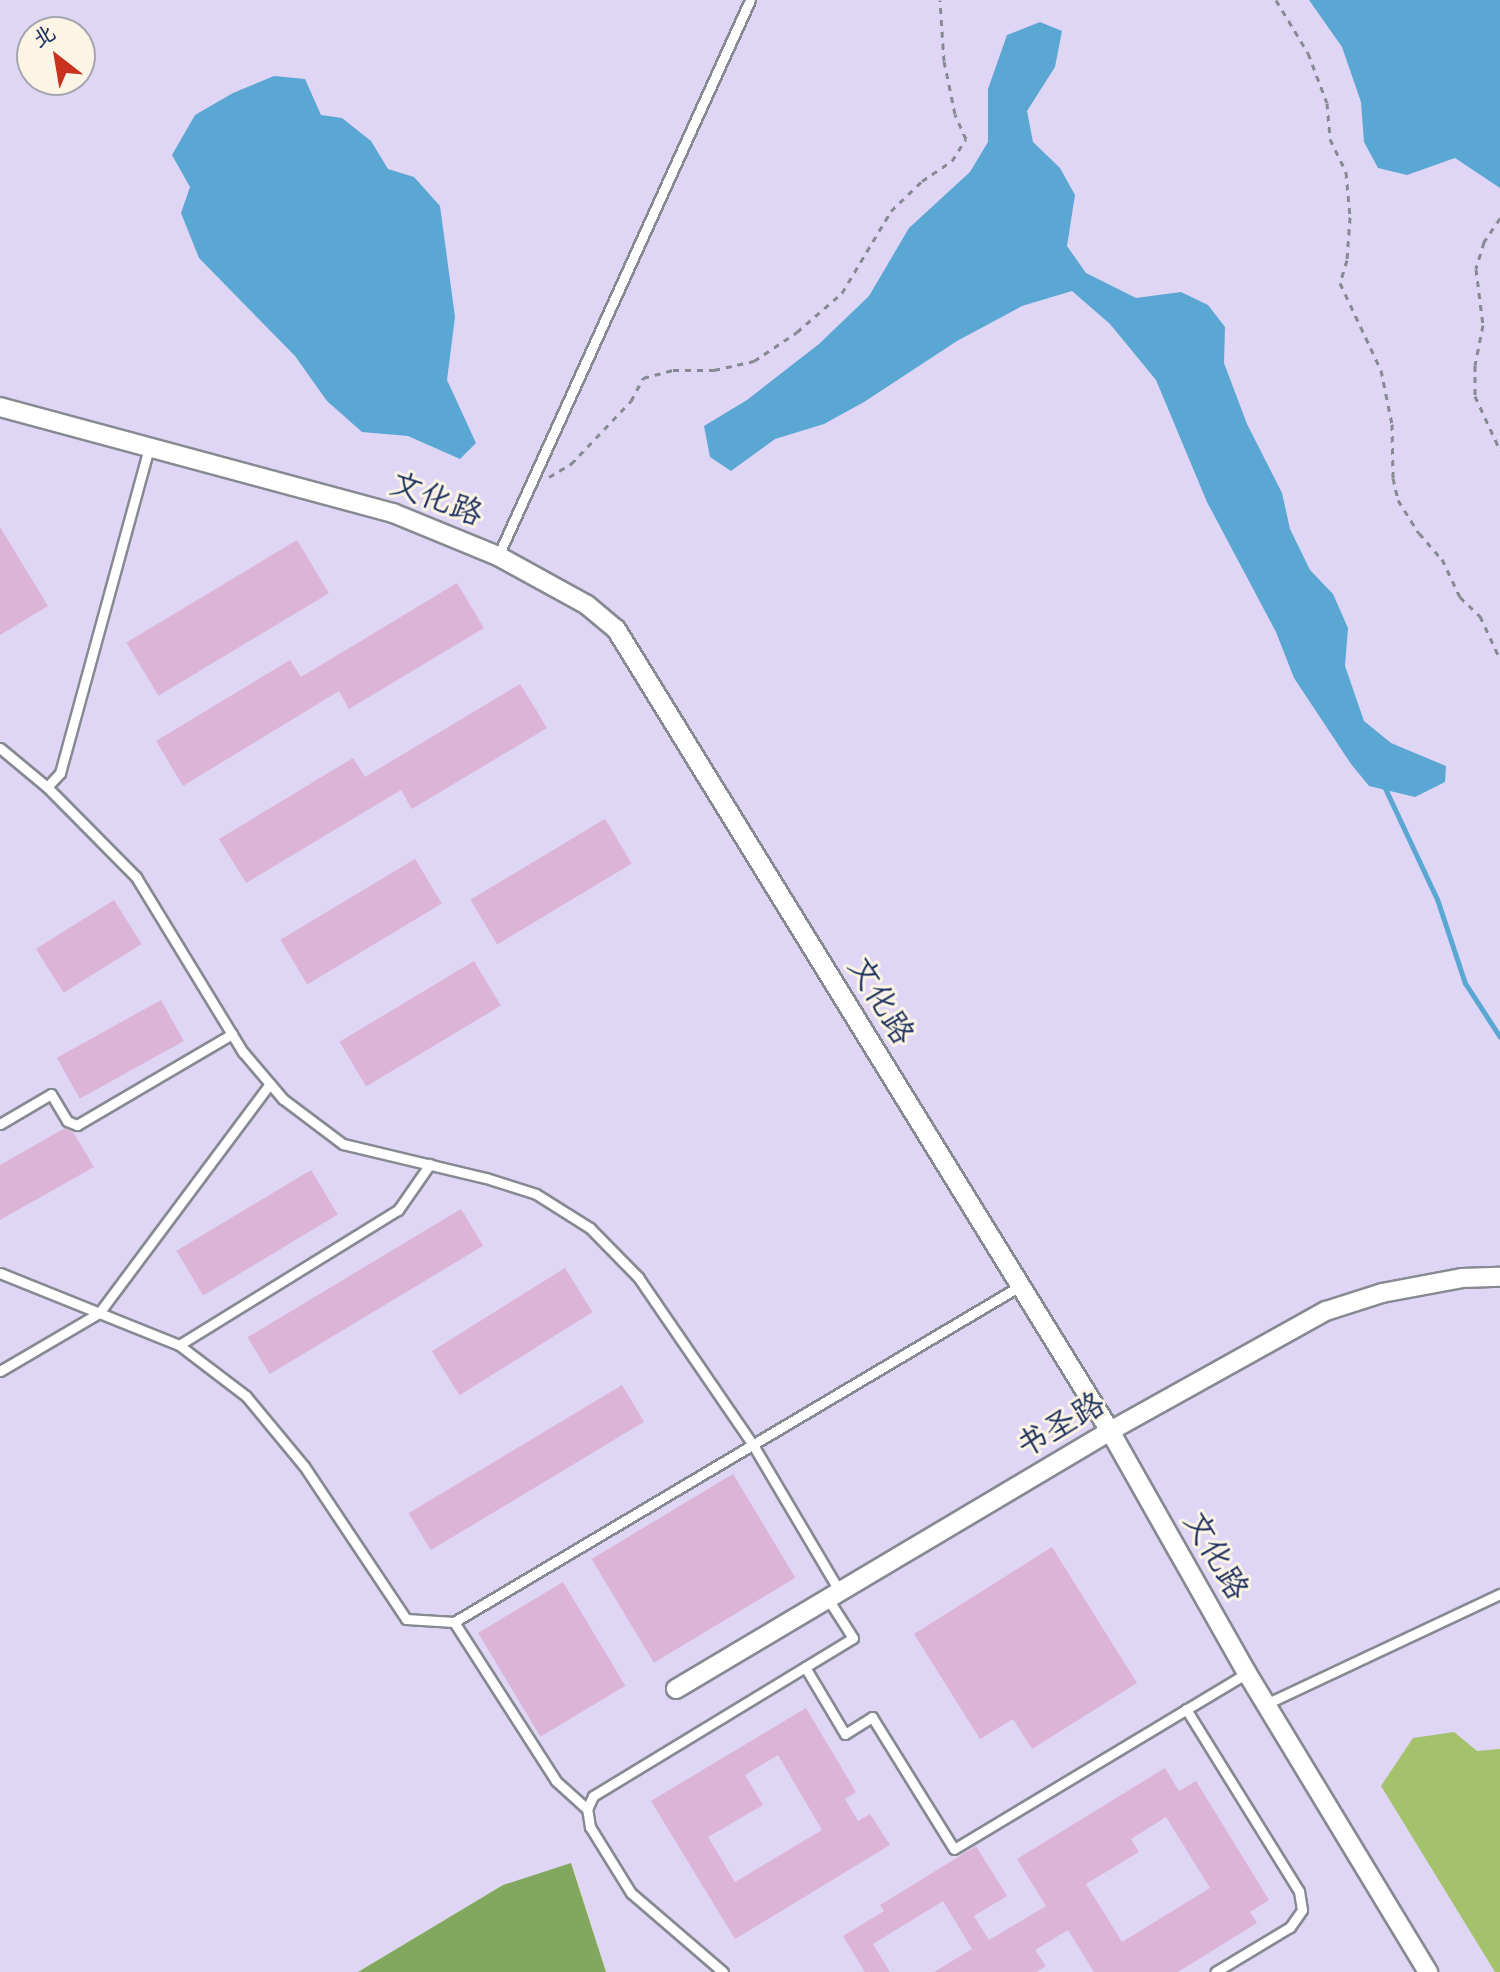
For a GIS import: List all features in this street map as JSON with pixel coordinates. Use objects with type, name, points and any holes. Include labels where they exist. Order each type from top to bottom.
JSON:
[{"type":"street","name":"文化路","points":[[0,407],[393,513],[498,556],[587,605],[616,629],[1110,1431],[1247,1673],[1428,1972]]},
{"type":"street","name":"书圣路","points":[[676,1689],[1110,1431],[1326,1311],[1382,1293],[1462,1278],[1500,1277]]},
{"type":"lane","points":[[498,556],[750,0]]},
{"type":"lane","points":[[47,787],[60,773],[149,447]]},
{"type":"lane","points":[[0,748],[47,787],[136,877],[232,1034],[283,1099],[343,1144],[430,1164],[536,1194],[590,1228],[638,1277],[753,1445],[834,1595],[853,1638],[593,1796],[587,1809],[590,1827],[631,1893],[723,1972]]},
{"type":"lane","points":[[0,1124],[51,1094],[67,1121],[77,1125],[232,1034]]},
{"type":"lane","points":[[0,1371],[99,1313],[270,1084]]},
{"type":"lane","points":[[179,1345],[398,1210],[430,1164]]},
{"type":"lane","points":[[0,1273],[179,1345],[246,1396],[304,1466],[406,1619],[454,1622],[1020,1286]]},
{"type":"lane","points":[[1266,1704],[1500,1594]]},
{"type":"lane","points":[[454,1622],[556,1781],[587,1809]]},
{"type":"lane","points":[[805,1667],[845,1734],[872,1717],[954,1849],[1247,1673]]},
{"type":"lane","points":[[1186,1709],[1299,1891],[1302,1910],[1290,1927],[1215,1972]]},
{"type":"path","points":[[528,489],[571,464],[631,401],[643,378],[673,370],[714,370],[754,361],[797,332],[842,293],[891,211],[922,181],[952,161],[966,139],[955,114],[944,61],[940,0]]},
{"type":"path","points":[[1276,0],[1308,53],[1327,103],[1330,139],[1346,172],[1350,217],[1347,260],[1340,283],[1381,370],[1392,424],[1398,500],[1442,559],[1460,597],[1480,616],[1494,639],[1500,659]]},
{"type":"path","points":[[1500,218],[1484,242],[1476,269],[1483,325],[1475,365],[1475,396],[1500,450]]},
{"type":"shaded area","points":[[0,0],[1500,0],[1500,1972],[606,1972],[572,1864],[503,1885],[358,1972],[0,1972]]},
{"type":"green space","points":[[1454,1732],[1477,1751],[1500,1749],[1500,1972],[1495,1972],[1381,1786],[1413,1738]]},
{"type":"green space","points":[[571,1863],[606,1972],[358,1972],[503,1885]]},
{"type":"water","points":[[1309,0],[1500,0],[1500,188],[1455,158],[1407,175],[1378,168],[1364,142],[1361,102],[1342,47]]},
{"type":"water","points":[[1040,22],[1062,31],[1055,67],[1027,111],[1033,142],[1060,168],[1075,195],[1067,246],[1086,273],[1136,298],[1181,292],[1208,305],[1225,327],[1224,363],[1247,424],[1282,493],[1290,529],[1310,570],[1333,594],[1348,628],[1345,666],[1364,721],[1391,743],[1446,766],[1445,782],[1415,797],[1369,786],[1351,764],[1294,678],[1276,632],[1207,502],[1156,380],[1110,324],[1072,291],[1022,306],[957,341],[864,402],[824,424],[775,439],[731,471],[710,457],[704,426],[747,400],[819,344],[869,296],[909,228],[970,172],[988,142],[988,89],[1007,35]]},
{"type":"water","points":[[274,76],[305,79],[321,115],[342,118],[371,141],[388,169],[414,177],[440,206],[455,317],[447,380],[476,443],[460,459],[408,436],[362,432],[327,401],[295,356],[199,258],[181,213],[190,187],[172,155],[195,115],[233,93]]},
{"type":"building","points":[[0,527],[48,606],[0,635]]},
{"type":"building","points":[[297,540],[329,593],[158,696],[126,642]]},
{"type":"building","points":[[457,583],[484,628],[349,709],[339,691],[183,786],[156,741],[290,660],[301,677]]},
{"type":"building","points":[[520,684],[547,728],[412,809],[401,790],[246,883],[219,839],[353,758],[365,777]]},
{"type":"building","points":[[605,819],[632,864],[497,944],[470,900]]},
{"type":"building","points":[[415,859],[442,904],[307,984],[280,940]]},
{"type":"building","points":[[114,900],[142,944],[64,993],[36,949]]},
{"type":"building","points":[[474,961],[501,1006],[366,1086],[339,1042]]},
{"type":"building","points":[[161,1000],[184,1041],[80,1099],[57,1058]]},
{"type":"building","points":[[65,1128],[73,1132],[94,1167],[0,1220],[0,1165]]},
{"type":"building","points":[[311,1170],[338,1215],[203,1295],[176,1251]]},
{"type":"building","points":[[461,1209],[483,1246],[270,1374],[248,1337]]},
{"type":"building","points":[[565,1268],[593,1312],[459,1395],[432,1351]]},
{"type":"building","points":[[622,1385],[644,1422],[431,1550],[409,1513]]},
{"type":"building","points":[[733,1474],[795,1578],[654,1663],[592,1559]]},
{"type":"building","points":[[1052,1547],[1137,1683],[1032,1749],[1013,1719],[980,1739],[914,1634]]},
{"type":"building","points":[[563,1582],[625,1686],[540,1737],[478,1633]]},
{"type":"building","points":[[806,1708],[856,1792],[845,1799],[858,1821],[870,1814],[890,1845],[735,1939],[651,1801]],"holes":[[[778,1755],[822,1830],[735,1882],[708,1837],[763,1805],[745,1775]]]},
{"type":"building","points":[[1165,1768],[1179,1791],[1196,1781],[1269,1900],[1250,1912],[1257,1923],[1178,1972],[1094,1972],[1068,1930],[1035,1950],[1046,1966],[1036,1972],[934,1972],[972,1949],[943,1901],[873,1944],[890,1972],[865,1972],[843,1936],[884,1911],[880,1905],[976,1846],[1007,1896],[974,1916],[989,1940],[1046,1906],[1017,1859]],"holes":[[[1166,1817],[1210,1888],[1122,1942],[1086,1884],[1139,1852],[1131,1839]]]},
{"type":"waterway","points":[[1384,786],[1437,899],[1465,983],[1500,1037]]}]
